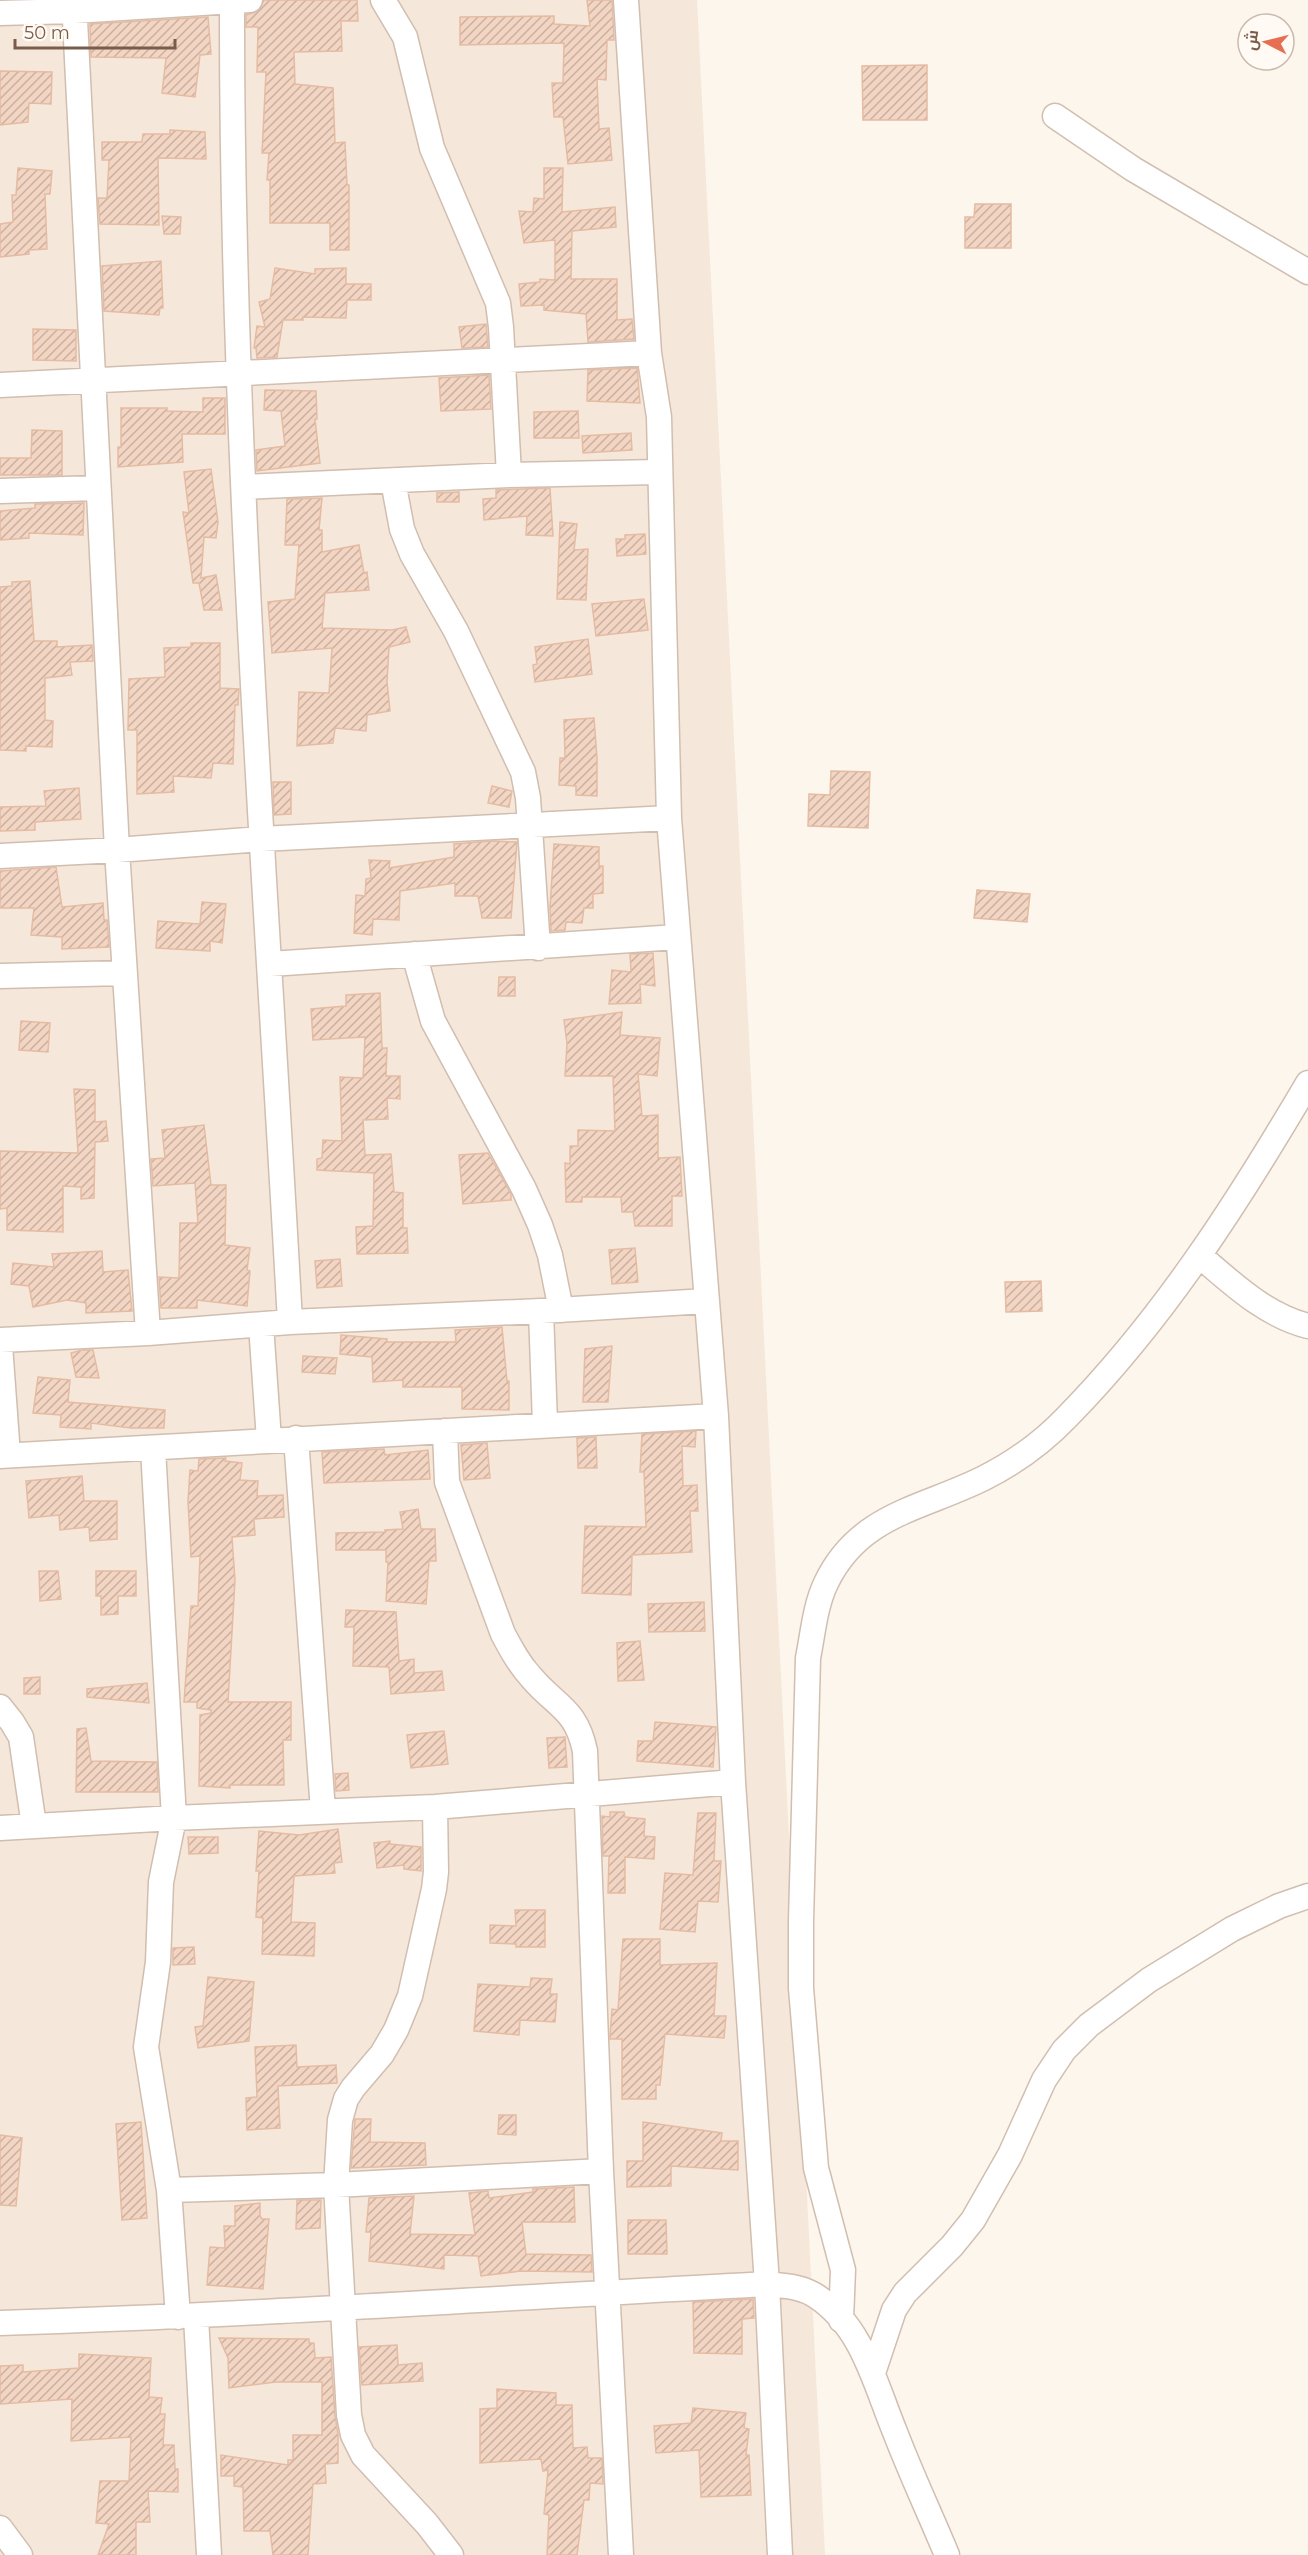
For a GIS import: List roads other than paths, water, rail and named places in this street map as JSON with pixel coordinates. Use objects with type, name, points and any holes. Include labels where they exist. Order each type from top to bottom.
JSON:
[{"type":"street","points":[[0,13],[74,6],[238,0],[239,372],[261,839],[290,1322]]},
{"type":"street","points":[[383,0],[405,37],[432,148],[498,303],[509,475]]},
{"type":"street","points":[[626,0],[649,352],[659,417],[669,818],[716,1416],[733,1782],[767,2284],[780,2555]]},
{"type":"street","points":[[74,6],[117,850],[148,1333]]},
{"type":"street","points":[[1055,116],[1133,169],[1308,272]]},
{"type":"street","points":[[0,385],[649,352]]},
{"type":"street","points":[[244,487],[509,475],[659,472]]},
{"type":"street","points":[[393,481],[402,529],[412,554],[456,631],[523,772],[528,798],[538,948]]},
{"type":"street","points":[[0,491],[97,488]]},
{"type":"street","points":[[0,856],[261,839],[669,818]]},
{"type":"street","points":[[270,964],[677,937]]},
{"type":"street","points":[[414,954],[433,1021],[509,1161],[540,1225],[550,1255],[551,1311],[545,1424]]},
{"type":"street","points":[[0,976],[125,973]]},
{"type":"street","points":[[841,2320],[843,2270],[816,2168],[800,1959],[808,1658],[816,1615],[825,1584],[838,1562],[879,1522],[986,1477],[1023,1454],[1065,1419],[1125,1354],[1200,1256],[1308,1083]]},
{"type":"street","points":[[1200,1256],[1244,1293],[1269,1310],[1288,1321],[1308,1326]]},
{"type":"street","points":[[706,1301],[551,1311],[290,1322],[0,1343],[4,1455],[153,1449],[296,1438],[716,1416]]},
{"type":"street","points":[[261,1325],[269,1440]]},
{"type":"street","points":[[445,1431],[447,1482],[503,1634],[514,1656],[531,1678],[572,1716],[582,1735],[585,1751],[602,2171],[621,2555]]},
{"type":"street","points":[[296,1438],[323,1811]]},
{"type":"street","points":[[153,1449],[174,1818],[161,1882],[159,1962],[146,2047],[187,2317],[209,2555]]},
{"type":"street","points":[[0,1707],[21,1737],[34,1826]]},
{"type":"street","points":[[0,1828],[435,1807],[733,1782]]},
{"type":"street","points":[[435,1807],[434,1889],[410,1996],[396,2030],[382,2054],[346,2099],[338,2135],[336,2185],[349,2415],[353,2434],[363,2455],[427,2524],[451,2555]]},
{"type":"street","points":[[873,2373],[894,2310],[905,2293],[952,2246],[973,2220],[1010,2155],[1044,2080],[1064,2050],[1089,2025],[1149,1980],[1232,1929],[1279,1906],[1308,1896]]},
{"type":"street","points":[[169,2190],[336,2185],[602,2171]]},
{"type":"street","points":[[0,2322],[187,2317],[767,2284],[804,2289],[821,2299],[841,2320],[865,2354],[894,2430],[947,2555]]},
{"type":"street","points":[[0,2528],[20,2555]]}]
